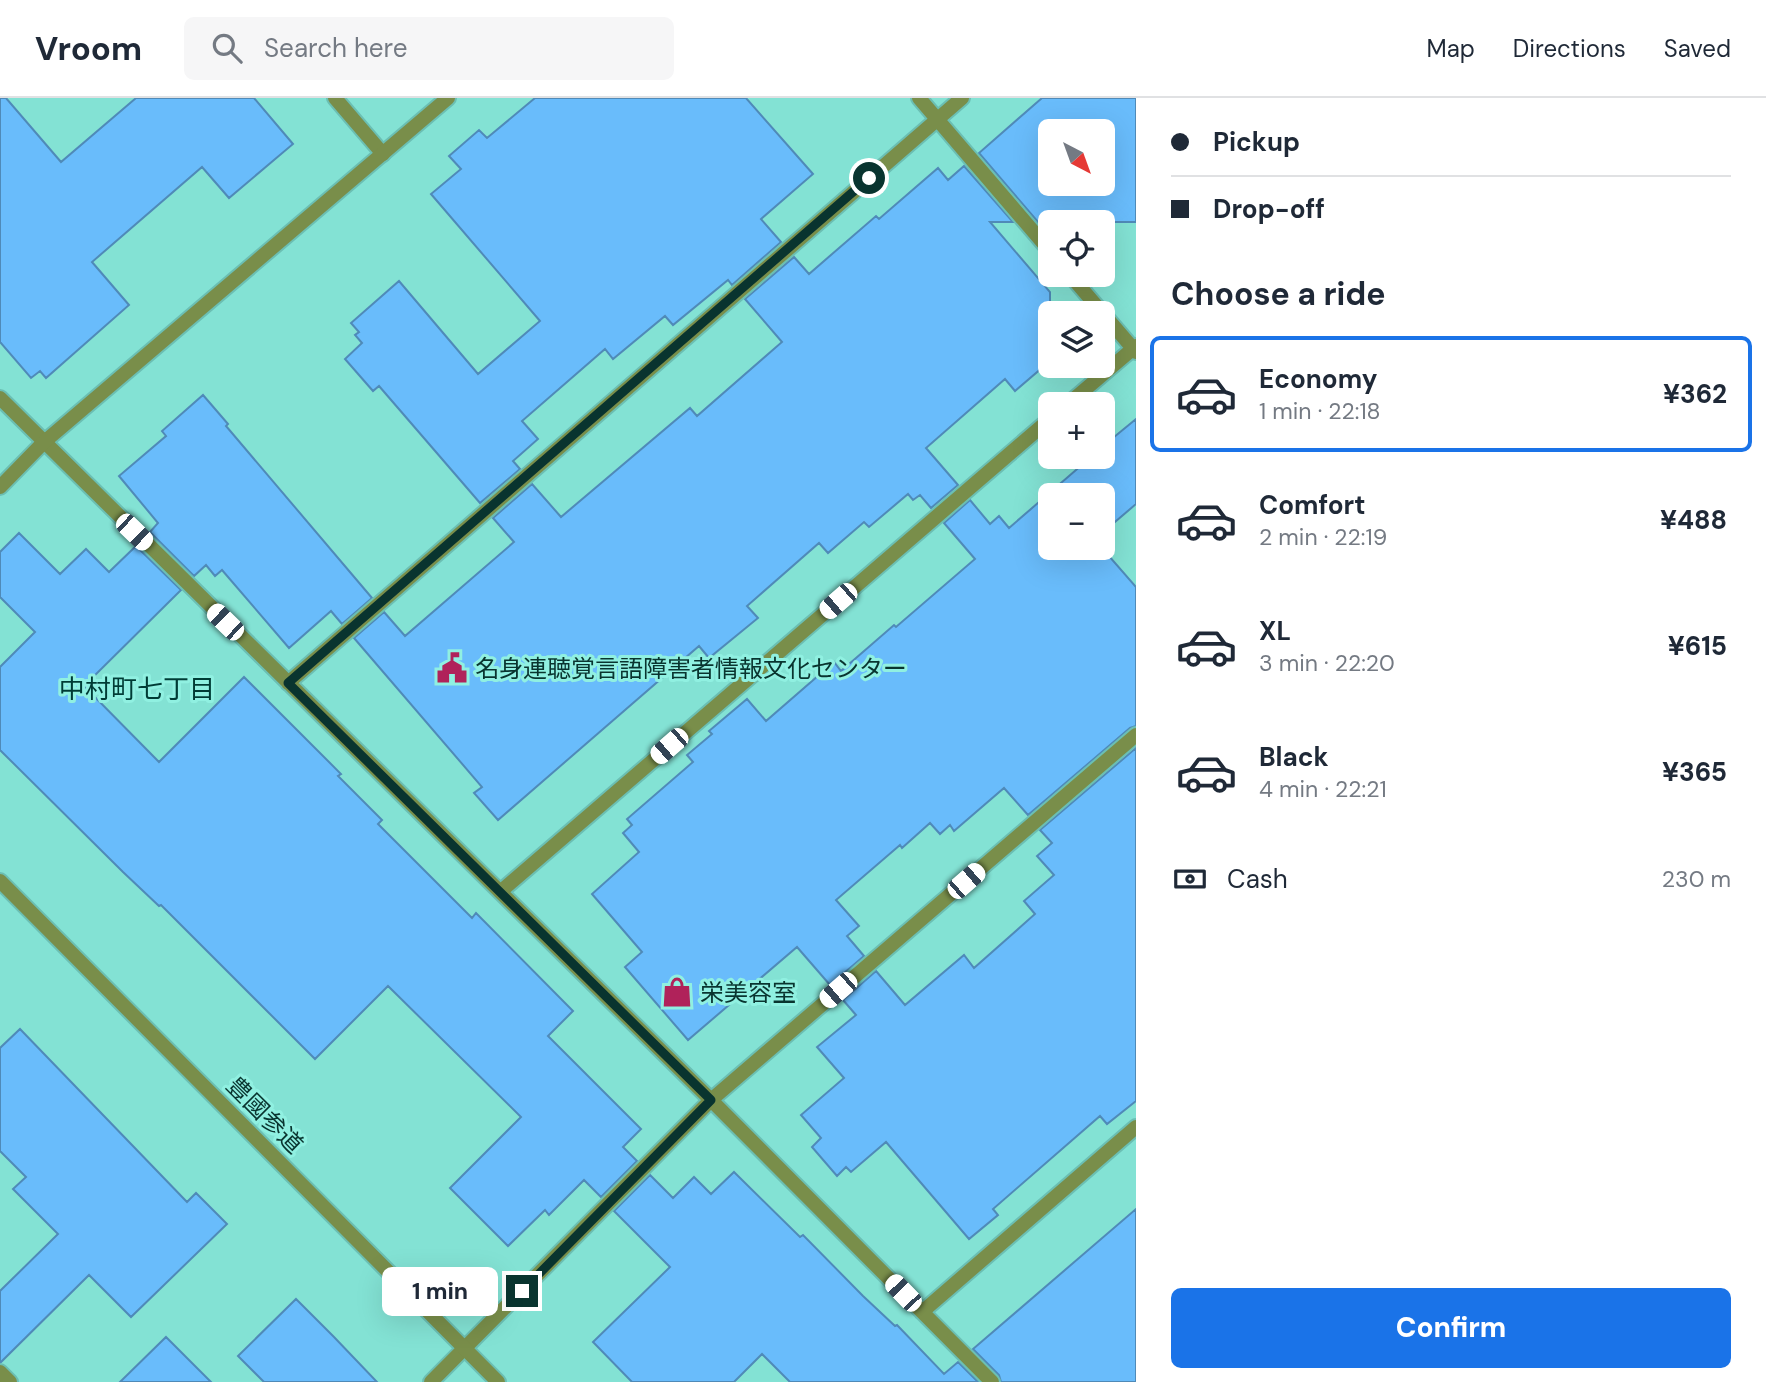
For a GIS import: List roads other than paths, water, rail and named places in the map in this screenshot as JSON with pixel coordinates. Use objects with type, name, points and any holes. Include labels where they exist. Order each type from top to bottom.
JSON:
[{"type":"street","points":[[335,98],[383,154]]},
{"type":"street","points":[[0,487],[43,443],[448,98]]},
{"type":"street","points":[[919,98],[1038,237]]},
{"type":"street","points":[[288,683],[962,98]]},
{"type":"street","points":[[1081,287],[1135,349],[1083,392]]},
{"type":"street","points":[[0,398],[711,1100],[992,1382]]},
{"type":"street","points":[[500,892],[1038,429]]},
{"type":"street","points":[[431,1382],[711,1100],[1136,735]]},
{"type":"street","name":"豊國参道","points":[[0,881],[498,1382]]},
{"type":"street","points":[[922,1312],[1136,1127]]},
{"type":"place","name":"名身連聴覚言語障害者情報文化センター","points":[[452,668]]},
{"type":"place","name":"栄美容室","points":[[677,992]]},
{"type":"district","name":"中村町七丁目","points":[[137,689]]}]
